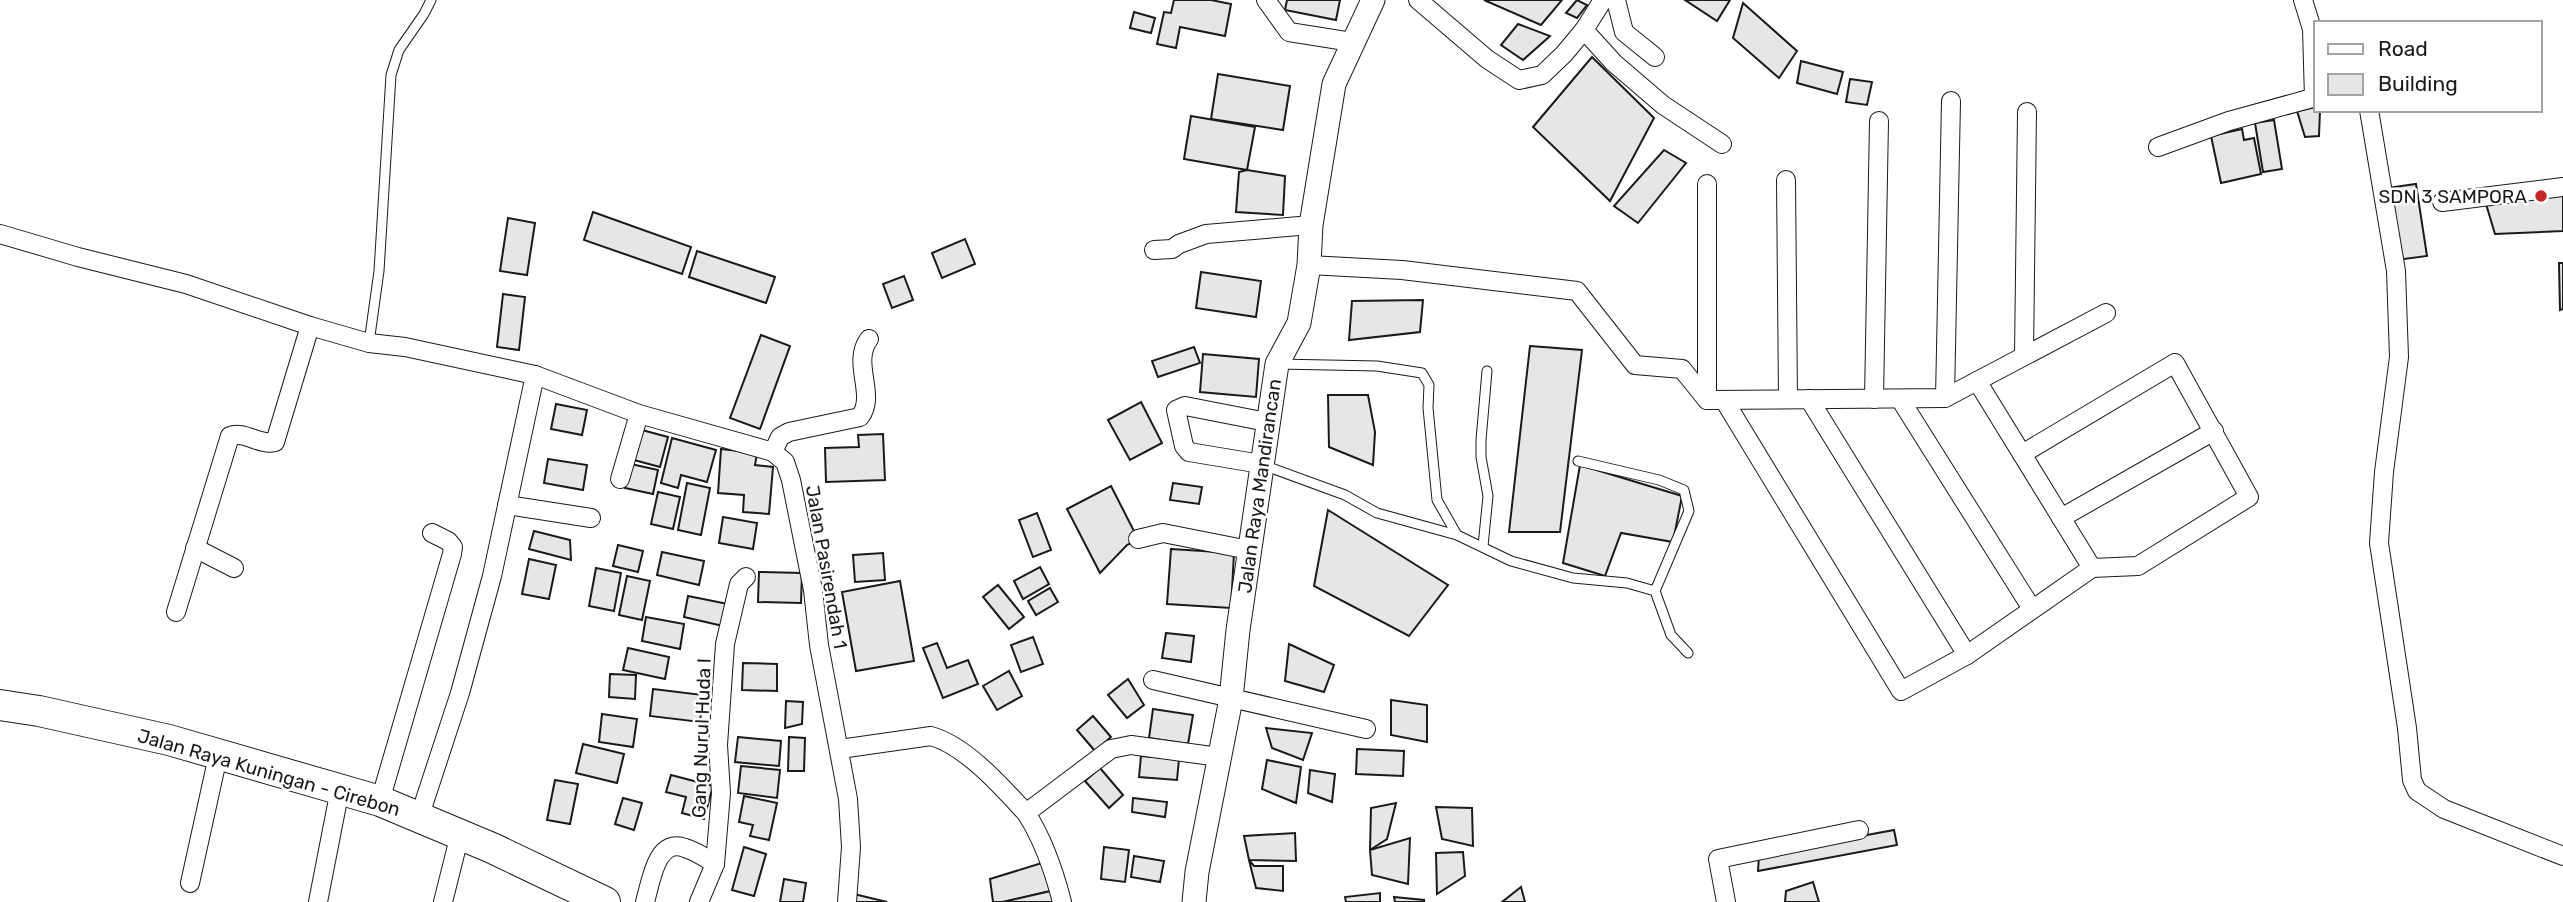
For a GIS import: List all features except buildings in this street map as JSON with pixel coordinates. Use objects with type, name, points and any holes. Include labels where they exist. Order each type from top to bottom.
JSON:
[{"type":"highway","name":"Jalan Raya Kuningan - Cirebon","points":[[0,705],[40,711],[169,740],[380,801],[460,834],[567,893],[605,902]]},
{"type":"street","points":[[1266,0],[1289,32],[1352,42]]},
{"type":"street","name":"Jalan Raya Mandirancan","points":[[1194,902],[1197,872],[1231,699],[1249,550],[1277,364],[1298,323],[1309,265],[1311,225],[1334,84],[1373,0]]},
{"type":"street","points":[[1418,0],[1487,60],[1519,80],[1542,75],[1584,30],[1603,0]]},
{"type":"street","points":[[1616,0],[1624,32],[1655,57]]},
{"type":"street","points":[[2303,0],[2312,29],[2314,74]]},
{"type":"street","points":[[1584,30],[1614,63],[1663,105],[1722,144]]},
{"type":"street","points":[[2158,147],[2230,121],[2314,97]]},
{"type":"street","points":[[1945,398],[1951,101]]},
{"type":"street","points":[[2024,355],[2028,112]]},
{"type":"street","points":[[2369,112],[2396,271],[2399,357],[2384,472],[2379,543],[2407,728],[2412,780],[2417,791],[2444,809],[2563,856]]},
{"type":"street","points":[[1874,399],[1879,121]]},
{"type":"street","points":[[1786,180],[1788,399]]},
{"type":"street","points":[[1707,184],[1716,400]]},
{"type":"street","points":[[2442,202],[2563,187]]},
{"type":"street","points":[[1154,250],[1172,249],[1206,234],[1311,225]]},
{"type":"street","points":[[0,234],[186,284],[369,343],[405,347],[535,375],[639,414],[773,452],[780,437],[789,432],[860,417],[867,405],[862,369],[864,346],[869,339]]},
{"type":"street","points":[[1309,265],[1402,270],[1577,291],[1635,365],[1682,369],[1716,400],[1901,691],[1967,655],[2092,568],[2138,566],[2249,497],[2175,363],[2022,454]]},
{"type":"street","points":[[1716,400],[1945,398],[2106,313]]},
{"type":"street","points":[[176,612],[230,436],[236,434],[266,444],[275,442],[310,326]]},
{"type":"street","points":[[419,818],[460,693],[492,576],[535,375]]},
{"type":"street","points":[[1977,381],[2092,568]]},
{"type":"street","points":[[1810,399],[1967,655]]},
{"type":"street","points":[[1900,399],[2032,609]]},
{"type":"street","points":[[1261,464],[1189,452],[1184,446],[1176,410],[1185,406],[1267,422]]},
{"type":"street","points":[[620,479],[639,414]]},
{"type":"street","points":[[2061,518],[2214,431]]},
{"type":"street","name":"Jalan Pasirendah 1","points":[[773,452],[785,462],[791,480],[840,749],[848,799],[851,847],[847,902]]},
{"type":"street","points":[[508,505],[591,518]]},
{"type":"street","points":[[380,801],[452,554],[453,547],[448,541],[432,533]]},
{"type":"street","points":[[1138,539],[1163,533],[1249,550]]},
{"type":"street","points":[[195,548],[233,568]]},
{"type":"street","name":"Gang Nurul Huda I","points":[[699,902],[715,864],[721,793],[718,745],[726,644],[739,584],[746,577]]},
{"type":"street","points":[[1153,680],[1366,729]]},
{"type":"street","points":[[840,749],[931,736],[945,740],[995,779],[1026,813],[1035,827],[1062,902]]},
{"type":"street","points":[[1026,813],[1111,749],[1121,746],[1132,745],[1219,758]]},
{"type":"street","points":[[190,883],[218,756]]},
{"type":"street","points":[[318,902],[340,789]]},
{"type":"street","points":[[1726,902],[1718,859],[1859,830]]},
{"type":"street","points":[[443,902],[460,834]]},
{"type":"street","points":[[645,902],[659,859],[666,848],[673,845],[685,848],[715,864]]},
{"type":"lane","points":[[369,343],[379,271],[391,75],[399,50],[431,0]]},
{"type":"lane","points":[[1277,364],[1377,366],[1422,373],[1429,385],[1428,408],[1437,500],[1457,535]]},
{"type":"lane","points":[[1483,547],[1488,496],[1481,457],[1481,440],[1487,371]]},
{"type":"lane","points":[[1578,461],[1659,480],[1684,490],[1689,511],[1655,591],[1671,635],[1688,653]]},
{"type":"lane","points":[[1261,464],[1345,495],[1377,513],[1457,535],[1511,561],[1573,578],[1627,583],[1655,591]]},
{"type":"place","name":"SDN 3 SAMPORA","points":[[2541,196]]}]
